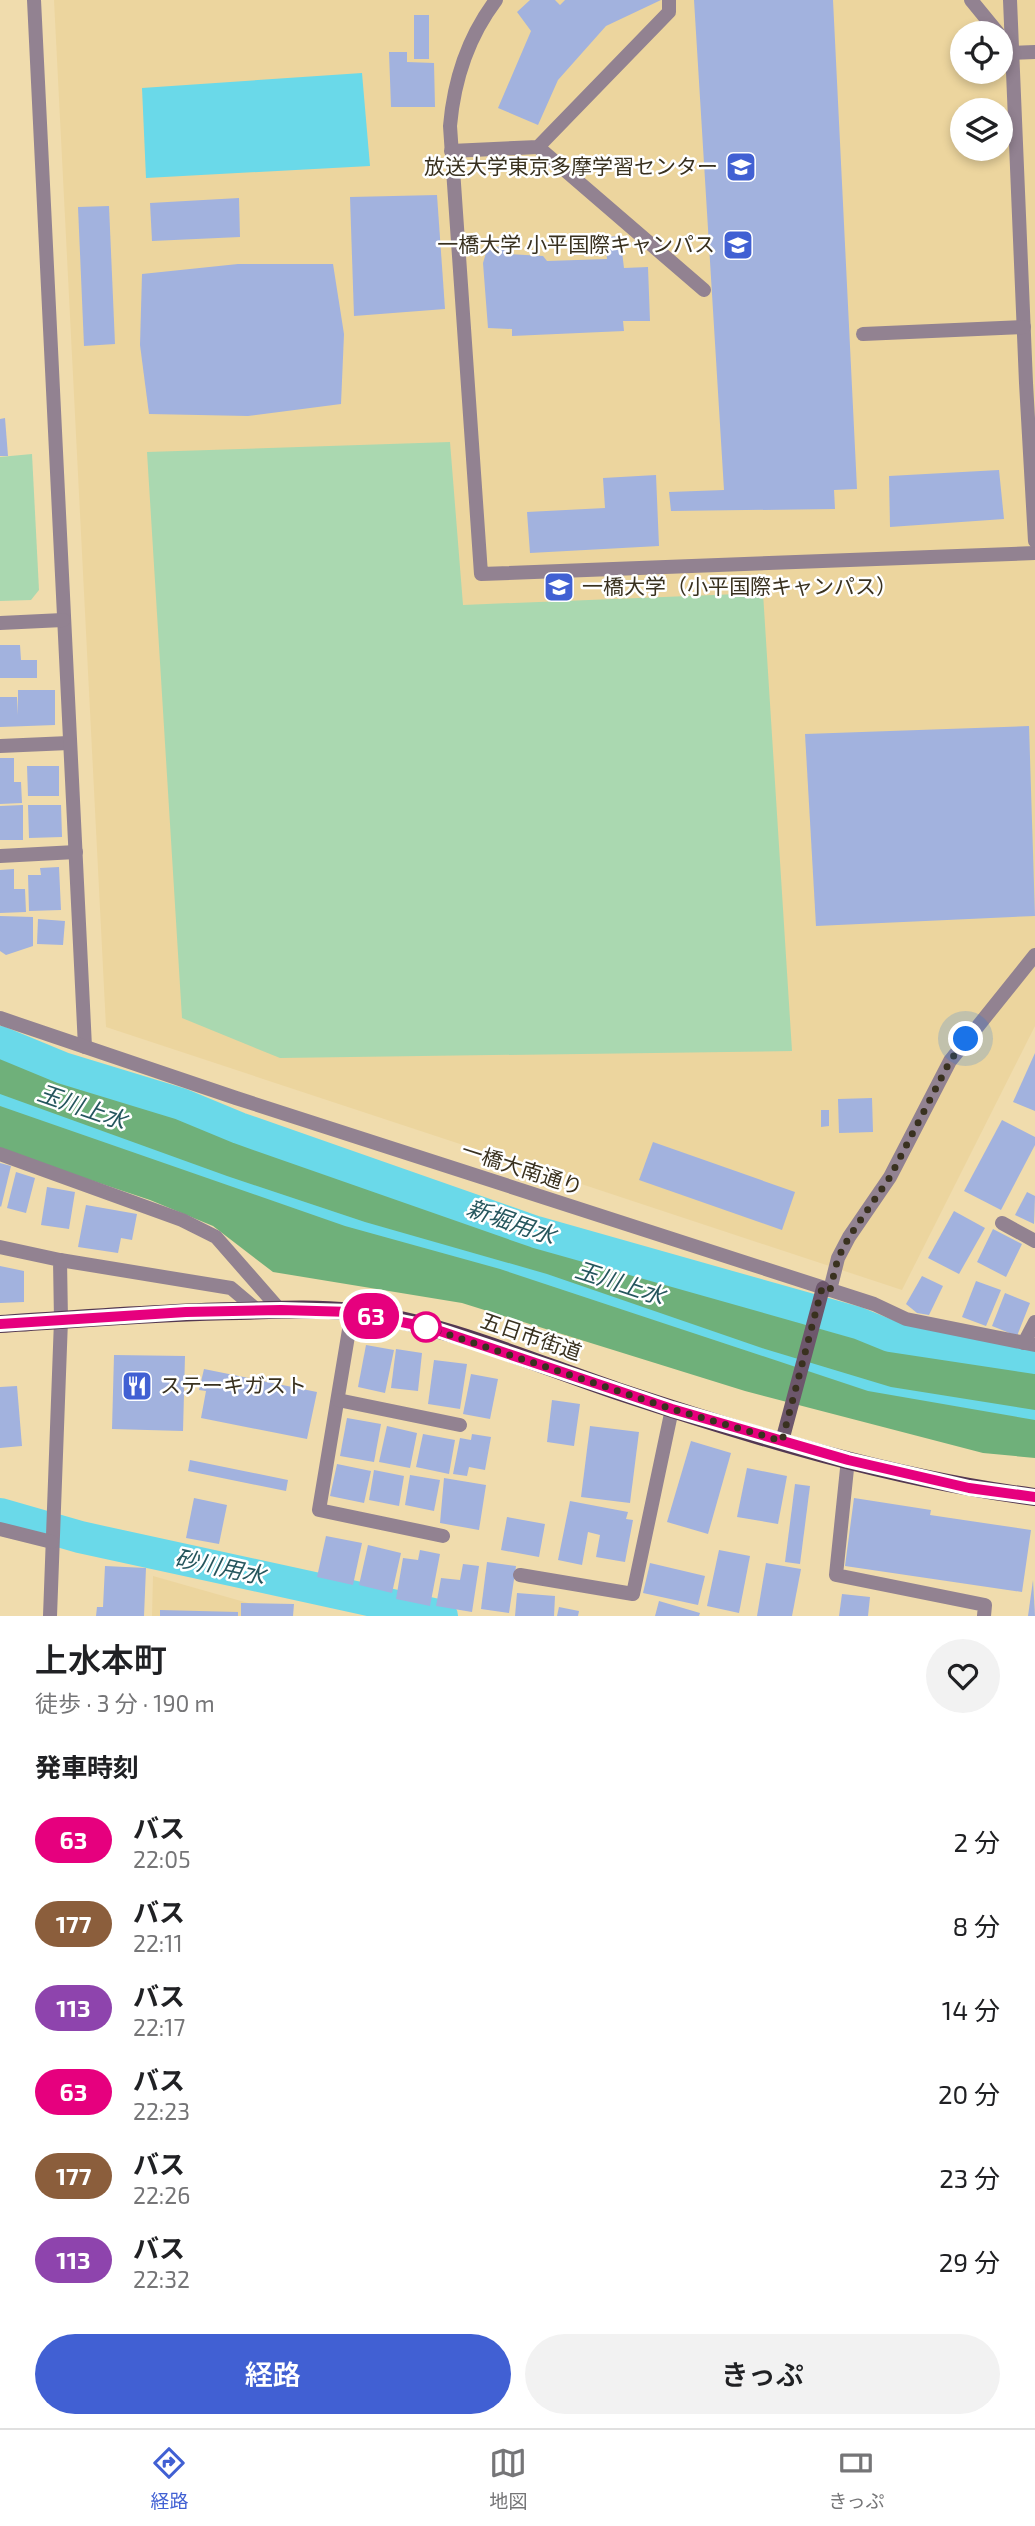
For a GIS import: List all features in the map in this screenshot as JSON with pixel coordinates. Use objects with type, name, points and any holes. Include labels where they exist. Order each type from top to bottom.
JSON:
[{"type":"main road","name":"五日市街道","points":[[0,1324],[186,1312],[352,1312],[431,1328],[672,1409],[848,1460],[969,1488],[1035,1497]]},
{"type":"street","points":[[34,0],[85,1047]]},
{"type":"street","points":[[495,0],[461,65],[452,106],[451,150],[481,574],[1035,553]]},
{"type":"street","points":[[538,147],[669,12],[669,0]]},
{"type":"street","points":[[971,0],[988,21]]},
{"type":"street","points":[[1010,0],[1011,21]]},
{"type":"street","points":[[1035,52],[1013,53],[1024,327],[1030,382],[1035,541]]},
{"type":"street","points":[[451,150],[538,147],[704,289]]},
{"type":"street","points":[[863,334],[1024,327]]},
{"type":"street","points":[[0,623],[63,620]]},
{"type":"street","points":[[0,746],[69,743]]},
{"type":"street","points":[[0,856],[76,852]]},
{"type":"street","points":[[782,1441],[815,1316],[838,1258],[890,1177],[950,1061],[1035,955]]},
{"type":"street","name":"一橋大南通り","points":[[0,1018],[824,1293],[874,1304],[906,1319],[1030,1344]]},
{"type":"street","points":[[0,1154],[182,1220],[216,1237],[281,1310]]},
{"type":"street","points":[[1002,1223],[1035,1241]]},
{"type":"street","points":[[0,1247],[231,1288],[257,1310]]},
{"type":"street","points":[[50,1616],[61,1320],[60,1259]]},
{"type":"street","points":[[352,1312],[319,1510],[443,1536]]},
{"type":"street","points":[[1030,1344],[1035,1322]]},
{"type":"street","points":[[338,1401],[460,1425]]},
{"type":"street","points":[[520,1575],[633,1594],[672,1409]]},
{"type":"street","points":[[848,1460],[836,1575],[985,1605],[984,1616]]},
{"type":"street","points":[[0,1529],[52,1541]]},
{"type":"shaded area","name":"一橋大学（小平国際キャンパス）","points":[[54,0],[1035,0],[1035,1026],[902,1290],[106,1027]]},
{"type":"shaded area","points":[[153,1576],[294,1616],[152,1616]]},
{"type":"green space","points":[[450,442],[463,605],[763,593],[792,1051],[280,1058],[182,1018],[147,452]]},
{"type":"green space","points":[[32,454],[39,590],[31,600],[0,601],[0,457]]},
{"type":"green space","points":[[0,1029],[74,1060],[439,1191],[891,1331],[1035,1357],[1035,1458],[983,1453],[745,1391],[462,1303],[273,1272],[213,1226],[150,1200],[0,1150]]},
{"type":"water","points":[[362,73],[370,166],[146,178],[142,88]]},
{"type":"water","points":[[0,1094],[227,1176],[365,1222],[547,1274],[765,1349],[891,1387],[1035,1410],[1035,1420],[868,1391],[500,1269],[345,1226],[0,1106]]},
{"type":"building","points":[[530,0],[555,0],[560,5],[565,0],[661,0],[606,26],[558,80],[538,125],[498,108],[531,31],[517,12]]},
{"type":"building","points":[[694,0],[833,0],[857,489],[834,490],[835,509],[671,511],[669,492],[724,490]]},
{"type":"building","points":[[414,15],[429,15],[429,59],[414,59]]},
{"type":"building","points":[[389,52],[407,52],[407,62],[434,63],[435,107],[391,107]]},
{"type":"building","points":[[437,195],[445,309],[354,316],[350,197]]},
{"type":"building","points":[[239,198],[240,237],[152,241],[150,203]]},
{"type":"building","points":[[109,206],[115,344],[84,346],[78,207]]},
{"type":"building","points":[[620,236],[624,268],[648,267],[650,321],[623,321],[624,331],[512,336],[512,329],[488,328],[483,263],[488,246],[506,247],[508,254],[543,256],[547,261],[607,259],[605,237]]},
{"type":"building","points":[[238,264],[333,264],[344,334],[341,404],[248,416],[149,414],[140,345],[142,274]]},
{"type":"building","points":[[5,418],[8,456],[0,456],[0,419]]},
{"type":"building","points":[[999,470],[1004,519],[890,527],[889,476]]},
{"type":"building","points":[[656,475],[659,546],[530,553],[527,512],[605,508],[603,478]]},
{"type":"building","points":[[0,645],[20,645],[21,660],[37,660],[37,678],[0,678]]},
{"type":"building","points":[[18,690],[55,690],[55,725],[0,727],[0,697],[17,697],[18,715]]},
{"type":"building","points":[[1029,726],[1035,916],[816,926],[805,734]]},
{"type":"building","points":[[0,758],[14,758],[14,782],[21,782],[22,803],[0,804]]},
{"type":"building","points":[[27,766],[59,766],[59,796],[28,796]]},
{"type":"building","points":[[23,805],[23,840],[0,840],[0,806]]},
{"type":"building","points":[[28,805],[61,805],[62,837],[29,838]]},
{"type":"building","points":[[59,867],[61,910],[29,911],[28,875],[41,875],[40,868]]},
{"type":"building","points":[[14,869],[14,889],[25,889],[26,912],[0,913],[0,870]]},
{"type":"building","points":[[0,916],[33,917],[33,946],[6,955],[0,951]]},
{"type":"building","points":[[38,919],[65,921],[63,945],[37,944]]},
{"type":"building","points":[[1035,1053],[1035,1111],[1013,1102]]},
{"type":"building","points":[[872,1098],[873,1132],[839,1133],[838,1099]]},
{"type":"building","points":[[821,1110],[829,1110],[829,1126],[821,1127]]},
{"type":"building","points":[[1002,1120],[1035,1137],[1035,1145],[1001,1210],[964,1191]]},
{"type":"building","points":[[653,1142],[795,1192],[782,1230],[639,1180]]},
{"type":"building","points":[[0,1163],[11,1166],[1,1207],[0,1206]]},
{"type":"building","points":[[16,1172],[35,1178],[26,1213],[7,1208]]},
{"type":"building","points":[[47,1187],[75,1192],[69,1229],[41,1225]]},
{"type":"building","points":[[1027,1192],[1035,1196],[1034,1224],[1015,1215]]},
{"type":"building","points":[[86,1205],[137,1214],[132,1240],[121,1238],[118,1253],[78,1247]]},
{"type":"building","points":[[954,1211],[985,1228],[959,1274],[928,1258]]},
{"type":"building","points":[[993,1229],[1022,1244],[1006,1277],[977,1262]]},
{"type":"building","points":[[0,1266],[24,1271],[24,1302],[0,1303]]},
{"type":"building","points":[[922,1276],[943,1286],[929,1315],[917,1313],[906,1304]]},
{"type":"building","points":[[976,1281],[1001,1290],[986,1326],[962,1317]]},
{"type":"building","points":[[1005,1293],[1030,1303],[1017,1336],[992,1326]]},
{"type":"building","points":[[366,1345],[394,1350],[385,1393],[358,1387]]},
{"type":"building","points":[[396,1349],[422,1353],[418,1391],[391,1388]]},
{"type":"building","points":[[114,1355],[185,1356],[183,1431],[112,1429]]},
{"type":"building","points":[[434,1360],[467,1364],[460,1409],[428,1404]]},
{"type":"building","points":[[204,1369],[317,1392],[307,1439],[201,1418],[206,1391],[199,1390]]},
{"type":"building","points":[[471,1374],[498,1379],[490,1419],[463,1414]]},
{"type":"building","points":[[17,1386],[22,1446],[0,1448],[0,1387]]},
{"type":"building","points":[[552,1400],[580,1404],[574,1446],[547,1442]]},
{"type":"building","points":[[347,1418],[381,1424],[374,1462],[340,1456]]},
{"type":"building","points":[[387,1426],[417,1433],[410,1468],[379,1462]]},
{"type":"building","points":[[590,1426],[639,1432],[630,1503],[581,1497]]},
{"type":"building","points":[[423,1434],[455,1440],[449,1474],[416,1467]]},
{"type":"building","points":[[472,1434],[491,1437],[485,1470],[469,1467],[467,1476],[453,1474],[460,1438],[471,1440]]},
{"type":"building","points":[[691,1441],[731,1453],[708,1534],[667,1522]]},
{"type":"building","points":[[190,1460],[288,1480],[286,1491],[188,1471]]},
{"type":"building","points":[[337,1464],[371,1471],[364,1503],[330,1496]]},
{"type":"building","points":[[747,1468],[787,1476],[778,1524],[737,1517]]},
{"type":"building","points":[[374,1470],[404,1476],[399,1506],[369,1500]]},
{"type":"building","points":[[410,1475],[440,1480],[434,1511],[405,1505]]},
{"type":"building","points":[[444,1478],[486,1485],[479,1530],[440,1523]]},
{"type":"building","points":[[795,1484],[810,1486],[800,1564],[785,1562]]},
{"type":"building","points":[[194,1498],[227,1505],[219,1544],[186,1538]]},
{"type":"building","points":[[854,1498],[931,1510],[930,1515],[1031,1530],[1022,1592],[845,1566]]},
{"type":"building","points":[[570,1501],[628,1512],[626,1519],[633,1520],[625,1562],[596,1557],[600,1535],[588,1532],[582,1565],[558,1560]]},
{"type":"building","points":[[507,1517],[545,1524],[539,1557],[501,1550]]},
{"type":"building","points":[[326,1536],[362,1543],[353,1585],[317,1577]]},
{"type":"building","points":[[368,1545],[401,1553],[392,1593],[359,1585]]},
{"type":"building","points":[[420,1550],[440,1554],[430,1606],[396,1599],[403,1558],[418,1560]]},
{"type":"building","points":[[719,1550],[750,1556],[739,1613],[707,1606]]},
{"type":"building","points":[[487,1562],[516,1566],[509,1613],[481,1609]]},
{"type":"building","points":[[650,1563],[705,1576],[698,1605],[643,1593]]},
{"type":"building","points":[[766,1563],[801,1569],[792,1616],[757,1616]]},
{"type":"building","points":[[463,1564],[479,1566],[472,1612],[436,1606],[441,1578],[460,1580]]},
{"type":"building","points":[[105,1566],[146,1568],[144,1616],[96,1616],[97,1607],[103,1607]]},
{"type":"building","points":[[1033,1580],[1035,1616],[1028,1616]]},
{"type":"building","points":[[517,1593],[555,1596],[554,1616],[515,1616]]},
{"type":"building","points":[[842,1594],[870,1597],[868,1616],[839,1616]]},
{"type":"building","points":[[659,1601],[700,1613],[699,1616],[655,1616]]},
{"type":"building","points":[[241,1603],[294,1604],[293,1616],[241,1616]]},
{"type":"building","points":[[559,1607],[579,1611],[578,1616],[557,1616]]},
{"type":"building","points":[[160,1610],[238,1612],[238,1616],[160,1616]]},
{"type":"waterway","name":"新堀用水","points":[[0,1042],[63,1068],[181,1104],[239,1128],[536,1232],[858,1323],[890,1336],[1035,1358]]},
{"type":"waterway","name":"砂川用水","points":[[0,1514],[80,1537],[442,1616]]},
{"type":"bus line","name":"63","points":[[0,1324],[186,1312],[352,1312],[431,1328],[672,1409],[848,1460],[969,1488],[1035,1497]]},
{"type":"place","name":"放送大学東京多摩学習センター","points":[[741,167]]},
{"type":"place","name":"一橋大学 小平国際キャンパス","points":[[738,245]]},
{"type":"place","name":"一橋大学（小平国際キャンパス）","points":[[559,587]]},
{"type":"place","name":"ステーキガスト","points":[[137,1386]]},
{"type":"route","points":[[426,1327],[672,1409],[782,1441],[822,1288],[830,1290],[838,1258],[849,1237],[890,1177],[950,1061],[966,1039]]},
{"type":"water label","name":"玉川上水","points":[[82,1107]]},
{"type":"water label","name":"玉川上水","points":[[620,1283]]}]
